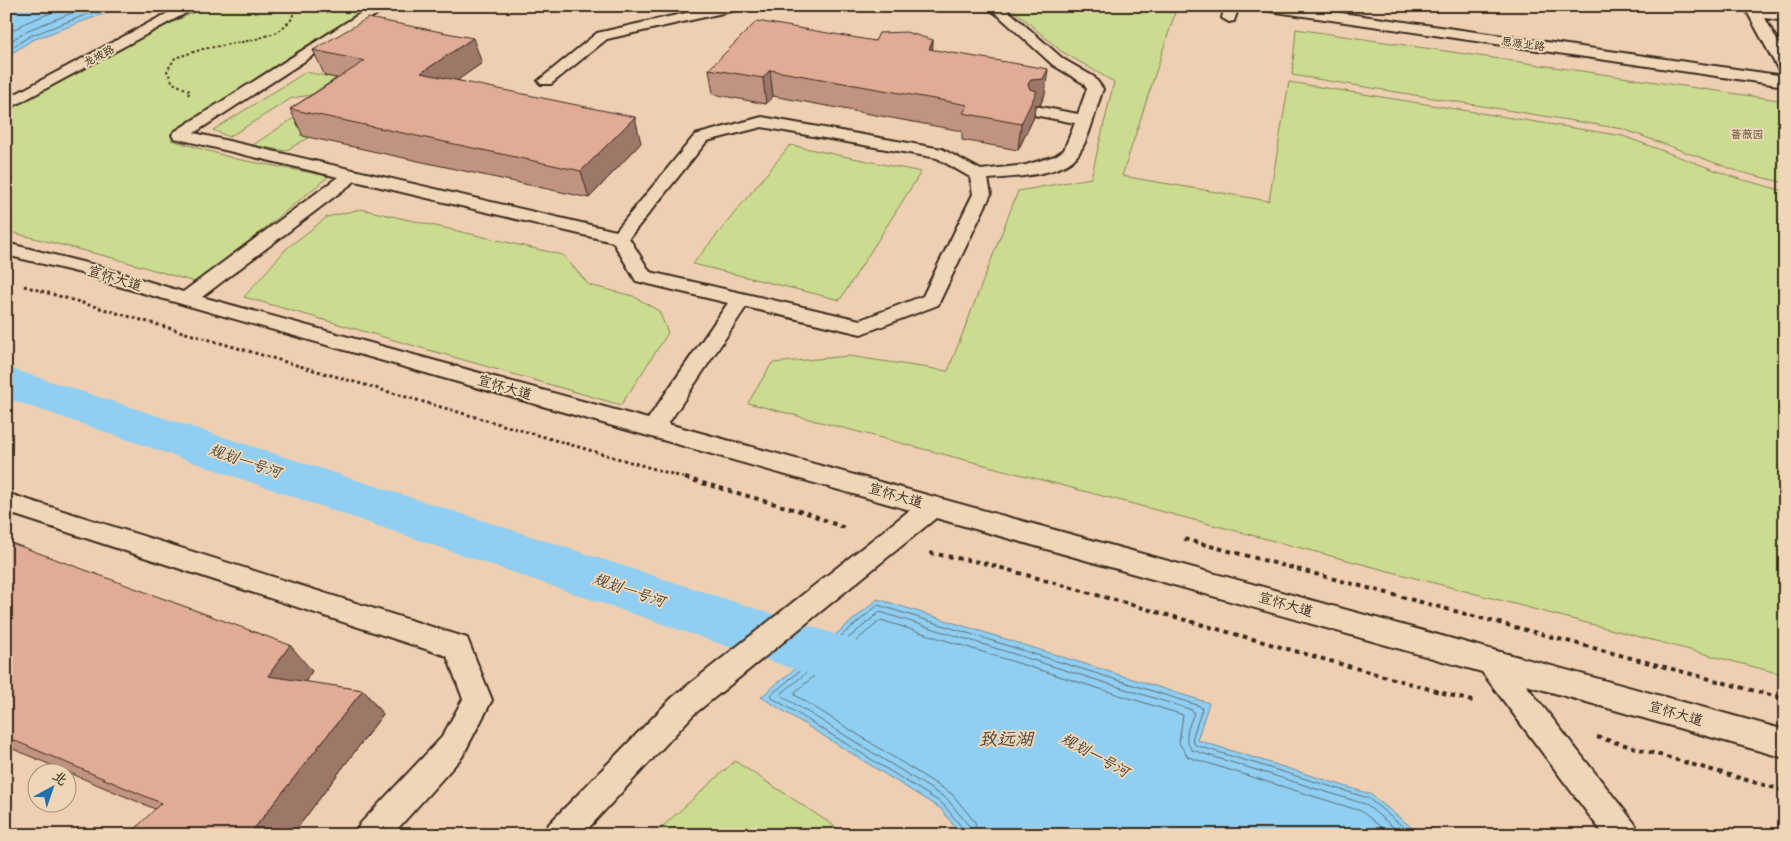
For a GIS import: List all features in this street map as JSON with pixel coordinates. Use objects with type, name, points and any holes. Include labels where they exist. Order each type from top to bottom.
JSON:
[{"type":"lane","name":"龙坡路","points":[[6,105],[192,6]]},
{"type":"lane","points":[[382,6],[180,135],[620,238],[643,277],[740,301],[861,327],[931,300],[982,194],[978,175]]},
{"type":"lane","points":[[546,81],[602,36],[736,6]]},
{"type":"lane","points":[[620,238],[701,138],[762,122],[942,154],[978,175],[1043,167],[1059,162],[1070,154],[1095,89],[1089,80],[1058,62],[1002,12],[992,6]]},
{"type":"lane","name":"思源北路","points":[[1262,6],[1785,81]]},
{"type":"lane","points":[[1753,10],[1785,17]]},
{"type":"lane","points":[[1753,10],[1785,69]]},
{"type":"lane","points":[[1035,111],[1083,120]]},
{"type":"lane","points":[[186,298],[352,175]]},
{"type":"lane","name":"宣怀大道","points":[[6,249],[86,269],[118,280],[1785,744]]},
{"type":"lane","points":[[654,428],[740,301]]},
{"type":"lane","points":[[6,502],[457,647],[478,700],[452,747],[371,835]]},
{"type":"lane","points":[[560,835],[683,706],[933,506]]},
{"type":"lane","points":[[1491,662],[1624,835]]},
{"type":"path","points":[[204,119],[185,115],[184,106],[190,91],[173,83],[168,71],[176,58],[203,49],[253,40],[278,32],[291,20],[296,6]]},
{"type":"green space","points":[[206,6],[375,6],[171,140],[236,159],[329,176],[198,283],[113,258],[6,231],[6,110],[125,46]]},
{"type":"green space","points":[[1009,6],[1131,6],[1175,13],[1122,176],[1269,201],[1289,82],[1623,136],[1736,178],[1785,191],[1785,675],[748,403],[772,363],[849,356],[948,371],[1018,191],[1091,178],[1114,82],[1061,51]]},
{"type":"green space","name":"蔷薇园","points":[[1296,29],[1785,101],[1785,183],[1740,172],[1623,129],[1292,75]]},
{"type":"green space","points":[[306,72],[360,83],[329,92],[292,98],[229,137],[213,130]]},
{"type":"green space","points":[[339,106],[300,135],[310,137],[285,151],[253,145],[303,112]]},
{"type":"green space","points":[[790,145],[921,172],[840,300],[693,264]]},
{"type":"green space","points":[[361,209],[563,255],[589,285],[633,296],[659,311],[668,333],[621,405],[244,297],[286,249],[327,217]]},
{"type":"green space","points":[[735,761],[848,835],[653,835]]},
{"type":"water","points":[[11,6],[125,6],[32,40],[6,57],[6,8]]},
{"type":"water","name":"致远湖","points":[[878,599],[1209,703],[1197,740],[1370,794],[1421,835],[961,835],[941,809],[761,697]]},
{"type":"building","points":[[368,18],[473,38],[421,73],[635,117],[581,171],[290,109],[365,61],[313,50]]},
{"type":"building","points":[[757,21],[875,41],[879,33],[906,32],[933,40],[929,49],[1048,69],[1043,79],[1031,80],[1028,84],[1030,89],[1037,91],[1021,124],[963,113],[968,105],[770,70],[763,78],[709,69]]},
{"type":"building","points":[[6,541],[290,645],[268,676],[363,690],[249,835],[129,835],[161,803],[78,768],[78,764],[69,764],[6,737]]},
{"type":"waterway","name":"规划一号河","points":[[6,382],[872,671]]}]
